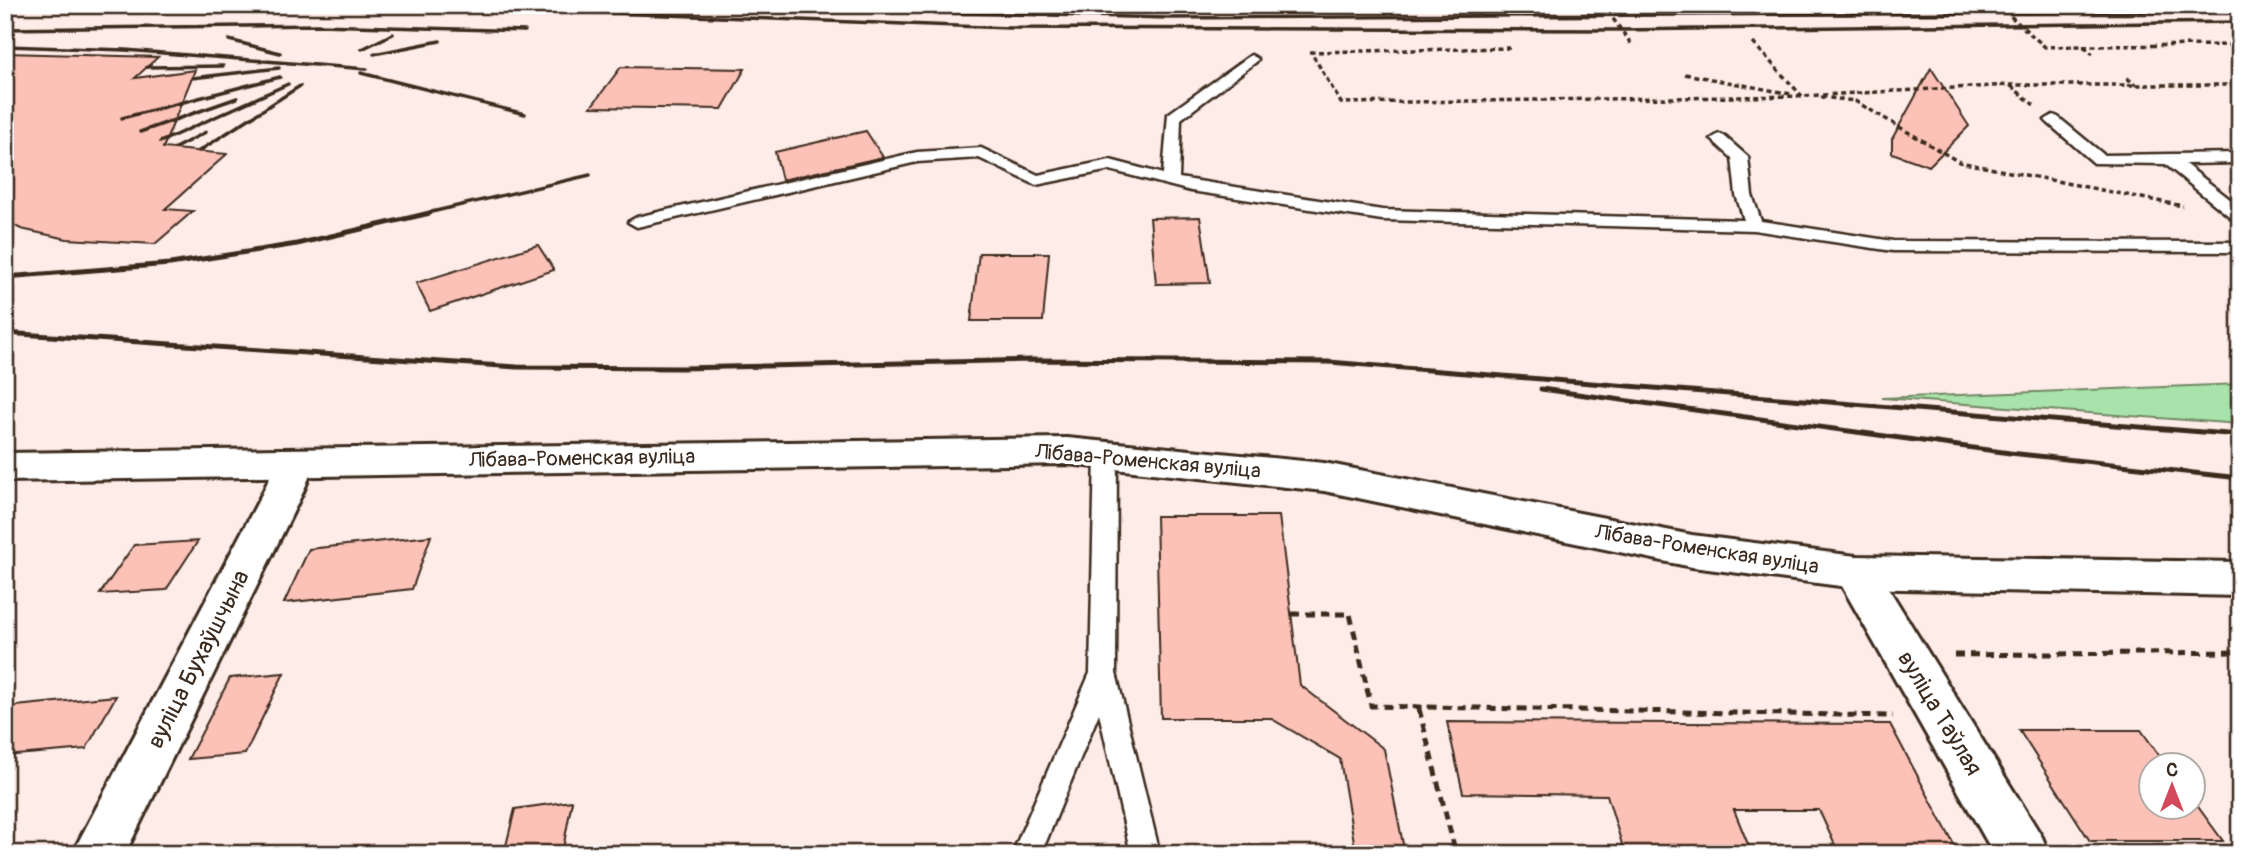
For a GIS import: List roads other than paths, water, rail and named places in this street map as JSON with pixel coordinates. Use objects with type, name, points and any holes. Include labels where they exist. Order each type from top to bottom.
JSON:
[{"type":"main road","name":"Лібава-Роменская вуліца","points":[[5,467],[1067,451],[1324,477],[1692,551],[1856,572],[2240,579]]},
{"type":"main road","name":"вуліца Бухаўшчына","points":[[98,854],[283,492],[295,463]]},
{"type":"main road","name":"вуліца Таўлая","points":[[1856,572],[2023,854]]},
{"type":"lane","points":[[1171,181],[1173,117],[1251,59]]},
{"type":"lane","points":[[2053,120],[2099,160],[2240,158]]},
{"type":"lane","points":[[1719,139],[1740,157],[1744,195],[1754,225]]},
{"type":"lane","points":[[637,222],[917,157],[981,153],[1036,180],[1110,165],[1171,181],[1382,215],[1754,225],[1893,246],[2240,247]]},
{"type":"lane","points":[[2169,159],[2240,216]]},
{"type":"lane","points":[[1106,453],[1103,673],[1146,854]]},
{"type":"lane","points":[[1026,854],[1103,673]]},
{"type":"railway","points":[[401,5],[1009,28],[1621,30],[2240,22]]},
{"type":"railway","points":[[728,7],[1169,18],[2159,12]]},
{"type":"railway","points":[[5,29],[319,25],[525,31]]},
{"type":"railway","points":[[362,49],[393,34]]},
{"type":"railway","points":[[229,40],[280,53]]},
{"type":"railway","points":[[374,54],[440,41]]},
{"type":"railway","points":[[5,46],[125,50],[367,69]]},
{"type":"railway","points":[[147,67],[223,66]]},
{"type":"railway","points":[[192,78],[279,68]]},
{"type":"railway","points":[[361,73],[525,114]]},
{"type":"railway","points":[[122,118],[280,77]]},
{"type":"railway","points":[[160,142],[288,84]]},
{"type":"railway","points":[[199,151],[300,86]]},
{"type":"railway","points":[[140,132],[237,98]]},
{"type":"railway","points":[[175,148],[206,132]]},
{"type":"railway","points":[[423,214],[590,175]]},
{"type":"railway","points":[[5,277],[170,264],[297,244],[430,213]]},
{"type":"railway","points":[[5,333],[517,367],[681,368],[1033,360],[1329,362],[2240,435]]},
{"type":"railway","points":[[1541,389],[2010,453],[2240,478]]}]
